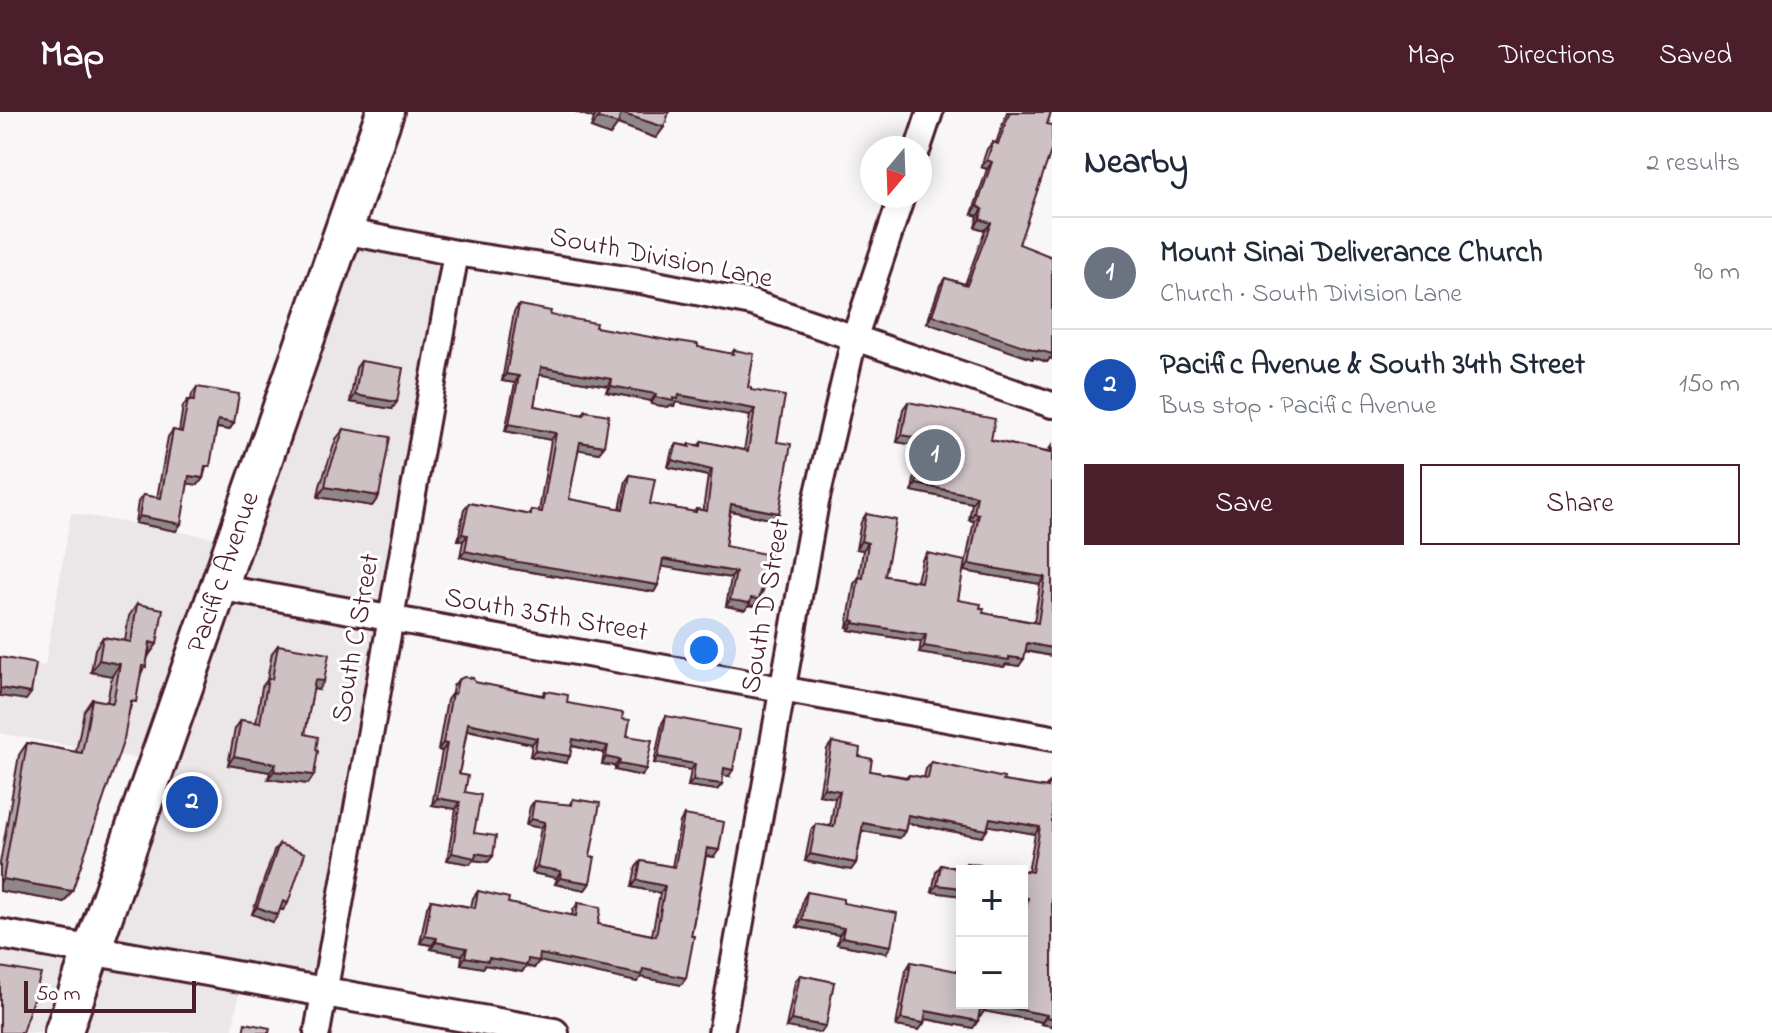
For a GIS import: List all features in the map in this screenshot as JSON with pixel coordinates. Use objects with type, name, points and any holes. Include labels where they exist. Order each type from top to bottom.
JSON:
[{"type":"main road","name":"Pacific Avenue","points":[[63,1033],[385,112]]},
{"type":"street","points":[[922,136],[930,112]]},
{"type":"street","name":"South D Street","points":[[721,1033],[816,502],[854,339],[898,208]]},
{"type":"street","name":"South Division Lane","points":[[343,231],[752,303],[1052,405]]},
{"type":"street","name":"South C Street","points":[[317,1033],[456,253]]},
{"type":"street","name":"South 35th Street","points":[[217,587],[1052,738]]},
{"type":"street","points":[[0,934],[554,1033]]},
{"type":"shaded area","points":[[343,231],[456,253],[324,992],[242,976],[232,1033],[0,1033],[0,934],[92,950],[156,762],[0,733],[0,658],[45,666],[71,513],[234,541]]},
{"type":"building","points":[[600,112],[669,112],[664,127],[621,113],[618,124],[598,118]]},
{"type":"building","points":[[1010,112],[1051,112],[1047,124],[1052,125],[1052,148],[1019,244],[1052,257],[1052,354],[932,315],[945,278],[967,285],[991,223],[980,219],[983,209],[977,206],[992,162],[987,160],[993,142],[998,144]]},
{"type":"building","points":[[519,305],[551,311],[550,315],[596,323],[595,327],[698,344],[698,347],[733,354],[734,350],[754,354],[748,387],[785,396],[777,442],[791,444],[779,513],[731,504],[725,546],[770,555],[759,599],[751,598],[750,603],[730,600],[736,572],[663,559],[658,585],[465,551],[468,535],[462,534],[469,503],[531,515],[531,510],[542,512],[556,433],[509,424],[519,376],[506,374]],"holes":[[[541,367],[612,379],[611,386],[656,394],[655,397],[673,401],[679,395],[755,409],[748,451],[702,441],[701,446],[677,444],[672,460],[712,470],[707,511],[650,504],[655,479],[630,475],[623,509],[569,499],[580,442],[604,446],[609,415],[585,411],[584,415],[534,406]]]},
{"type":"building","points":[[361,361],[403,368],[397,402],[355,395]]},
{"type":"building","points":[[197,387],[239,394],[234,423],[218,420],[210,466],[205,466],[203,478],[189,476],[181,524],[139,516],[143,495],[161,498],[173,430],[182,432],[188,400],[194,401]]},
{"type":"building","points":[[908,402],[995,419],[991,440],[1050,453],[1052,445],[1052,648],[1027,643],[1024,659],[1009,657],[1009,660],[924,646],[926,635],[854,623],[852,620],[868,543],[861,541],[866,514],[896,520],[885,576],[921,582],[927,553],[965,561],[958,600],[981,604],[983,613],[1038,623],[1045,577],[969,564],[979,514],[974,513],[977,496],[916,484],[925,439],[902,435]]},
{"type":"building","points":[[344,429],[390,437],[379,496],[325,487]]},
{"type":"building","points":[[137,604],[163,609],[157,644],[150,642],[136,702],[131,701],[124,739],[72,891],[3,879],[27,743],[82,753],[92,699],[113,703],[120,664],[99,660],[103,637],[131,642]]},
{"type":"building","points":[[278,645],[329,654],[324,681],[315,680],[305,734],[318,737],[314,775],[274,771],[276,764],[234,756],[241,720],[260,723]]},
{"type":"building","points":[[0,657],[36,664],[31,693],[0,688]]},
{"type":"building","points":[[464,677],[544,696],[545,691],[568,695],[567,703],[623,713],[622,719],[630,720],[627,736],[652,740],[646,769],[619,764],[620,760],[606,757],[608,746],[573,739],[570,756],[538,751],[535,750],[537,738],[468,723],[459,774],[468,776],[465,792],[481,795],[474,833],[496,836],[493,856],[476,853],[475,858],[452,853],[460,802],[437,798],[452,693],[455,694],[458,680]]},
{"type":"building","points":[[666,716],[740,730],[733,770],[724,768],[722,784],[693,780],[695,764],[658,757]]},
{"type":"building","points":[[832,742],[860,748],[859,756],[872,759],[870,771],[928,778],[931,762],[1004,778],[1003,781],[1048,788],[1049,783],[1052,784],[1052,1018],[1016,1009],[1028,1009],[1028,871],[1032,872],[1040,827],[990,818],[987,830],[908,815],[905,831],[863,823],[856,863],[810,854],[816,824],[834,827],[840,791],[824,788]]},
{"type":"building","points":[[573,799],[600,803],[590,857],[595,857],[590,883],[560,878],[561,871],[537,867],[545,822],[531,819],[534,801],[572,805]]},
{"type":"building","points":[[684,815],[724,822],[719,850],[707,848],[686,978],[643,969],[642,975],[540,954],[539,961],[528,959],[527,965],[489,958],[488,961],[465,957],[467,948],[436,942],[437,938],[425,936],[431,900],[475,908],[478,891],[509,898],[508,903],[576,916],[578,903],[601,907],[598,924],[656,936],[665,886],[637,880],[641,861],[675,867]]},
{"type":"building","points":[[279,844],[305,853],[288,903],[283,901],[278,915],[257,907]]},
{"type":"building","points":[[941,865],[956,868],[956,887],[937,885]]},
{"type":"building","points":[[807,892],[843,899],[843,903],[897,913],[891,946],[842,937],[844,928],[802,920]]},
{"type":"building","points":[[911,962],[956,971],[956,1009],[980,1009],[978,1021],[926,1011],[924,1023],[901,1019]]},
{"type":"building","points":[[0,967],[41,974],[22,1033],[0,1033]]},
{"type":"building","points":[[800,975],[834,982],[826,1026],[791,1020]]},
{"type":"building","points":[[245,1023],[270,1028],[269,1033],[243,1033]]},
{"type":"place","name":"Mount Sinai Deliverance Church","points":[[935,455]]},
{"type":"place","name":"Pacific Avenue & South 34th Street","points":[[192,802]]}]
